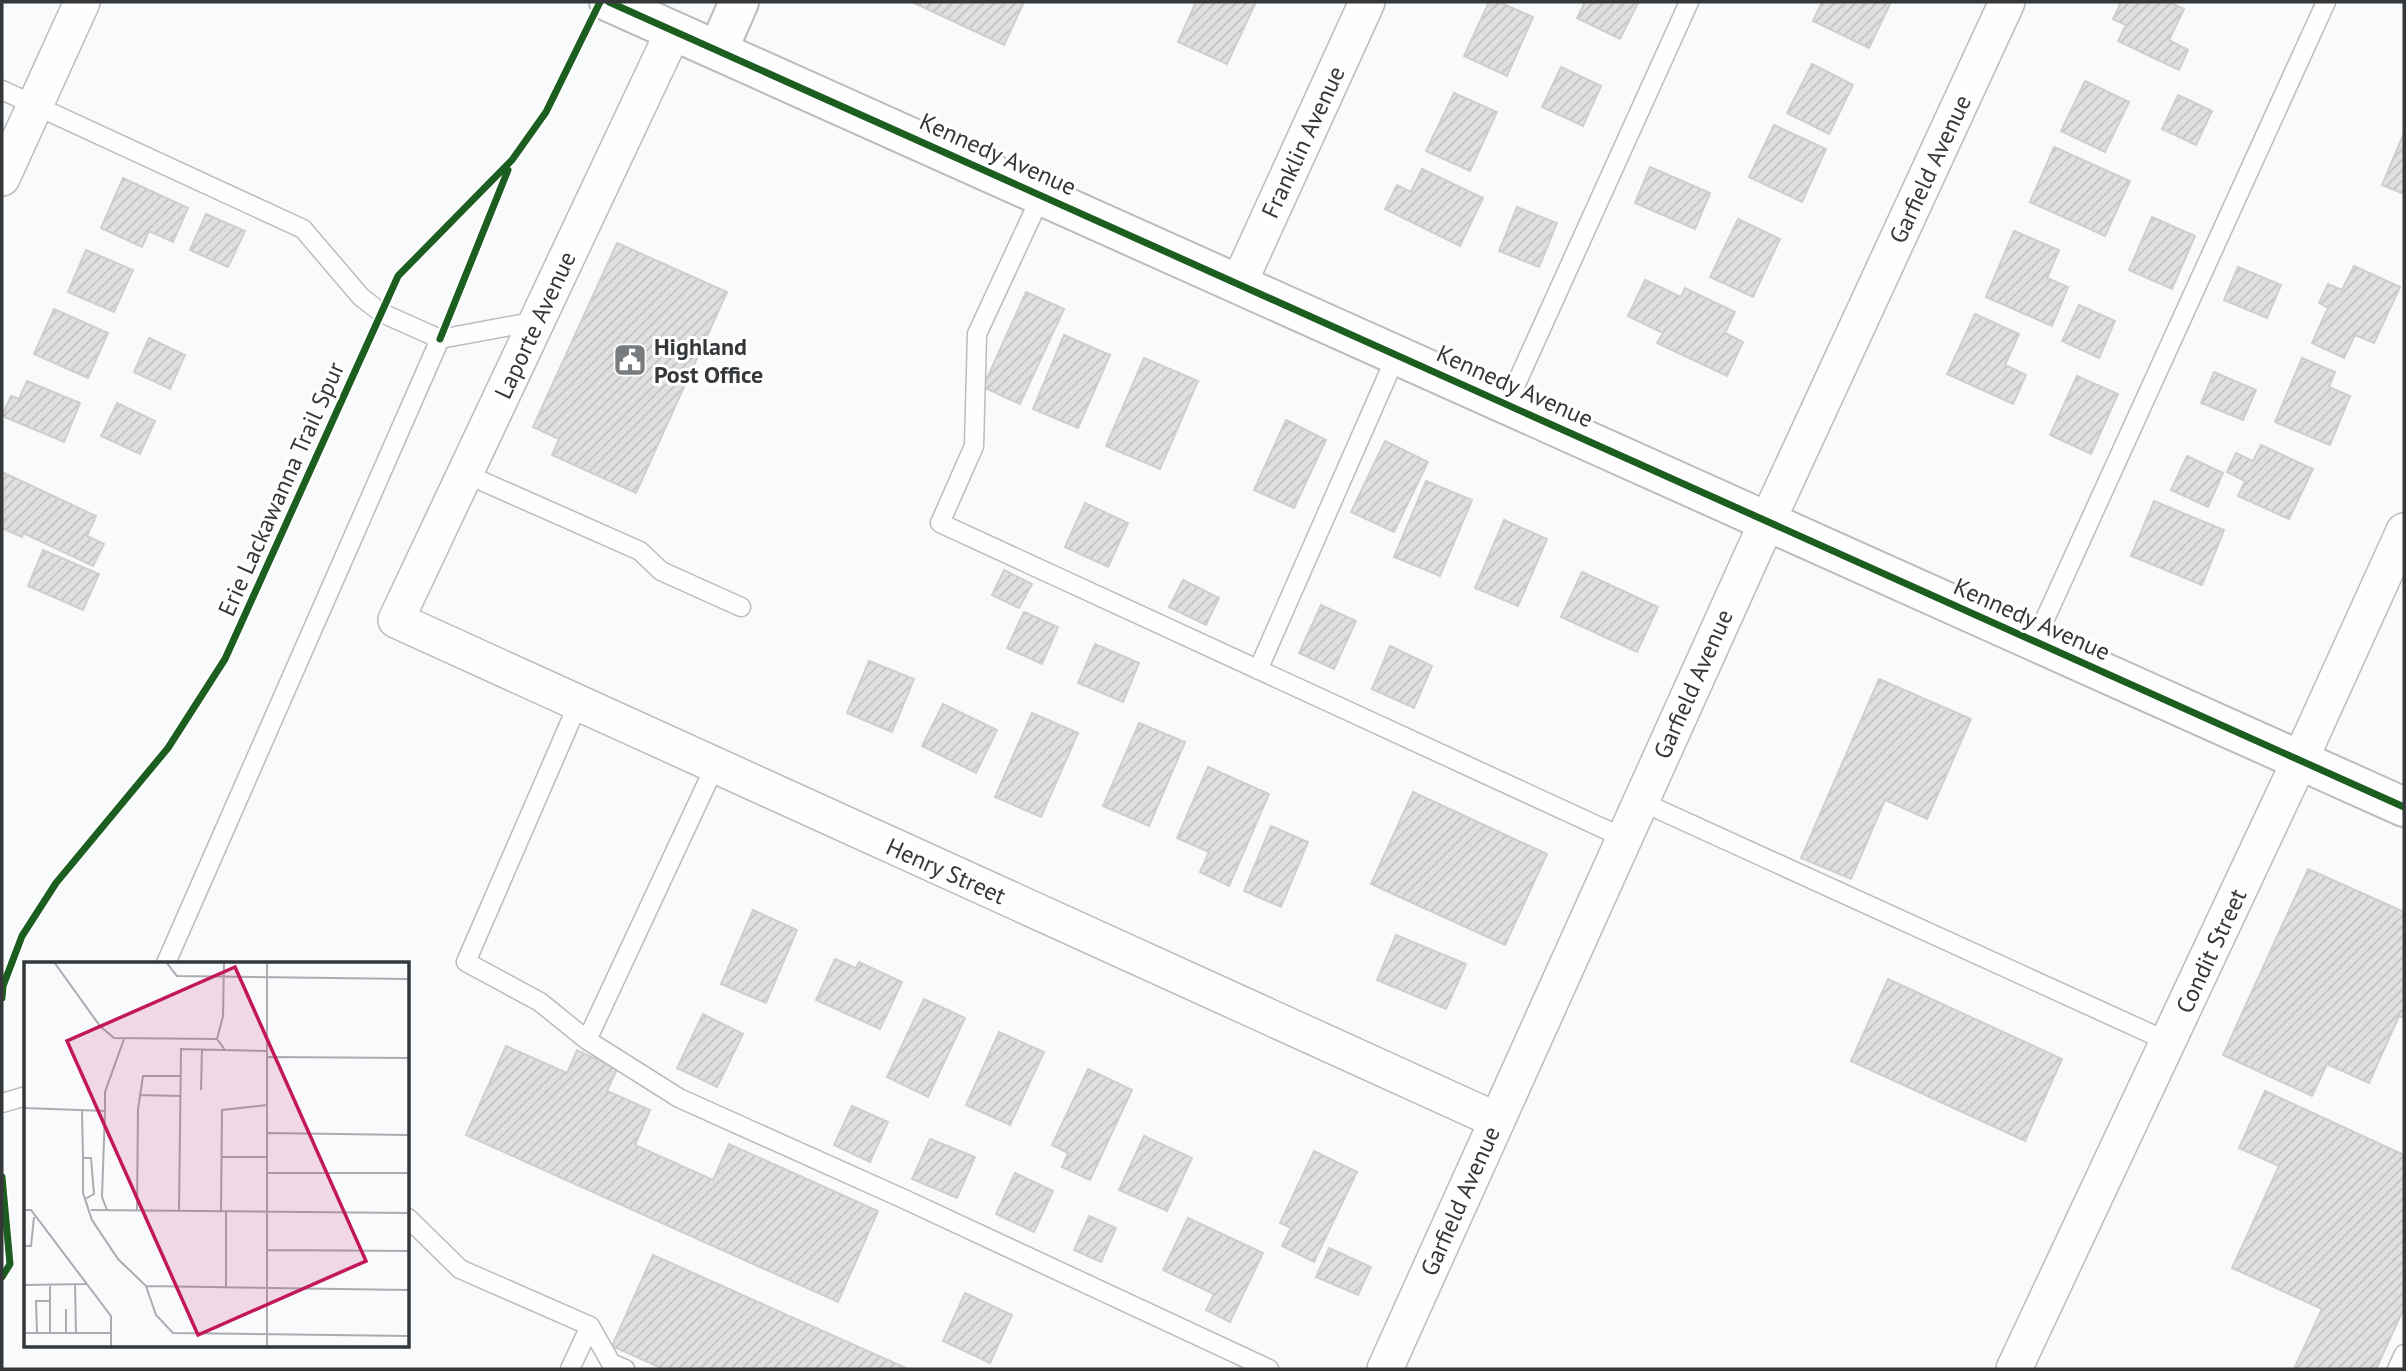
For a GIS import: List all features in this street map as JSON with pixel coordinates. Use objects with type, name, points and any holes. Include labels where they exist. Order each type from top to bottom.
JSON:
[{"type":"street","points":[[2,178],[82,2]]},
{"type":"street","name":"Kennedy Avenue","points":[[609,2],[2404,807]]},
{"type":"street","points":[[718,50],[739,2]]},
{"type":"street","name":"Franklin Avenue","points":[[1239,283],[1367,2]]},
{"type":"street","name":"Garfield Avenue","points":[[1385,1369],[1640,801],[2007,2]]},
{"type":"street","name":"Laporte Avenue","points":[[396,621],[674,30]]},
{"type":"street","name":"Condit Street","points":[[2014,1369],[2300,761],[2404,531]]},
{"type":"street","name":"Henry Street","points":[[396,621],[1496,1120]]},
{"type":"lane","points":[[1507,404],[1689,2]]},
{"type":"lane","points":[[2035,641],[2326,2]]},
{"type":"lane","points":[[2,90],[303,229],[361,297],[382,313],[440,339],[537,321]]},
{"type":"lane","points":[[1042,194],[977,334],[974,446],[940,523],[1624,838]]},
{"type":"lane","points":[[166,962],[440,339]]},
{"type":"lane","points":[[1258,670],[1397,354]]},
{"type":"lane","points":[[466,474],[640,551],[661,571],[741,607]]},
{"type":"lane","points":[[578,704],[466,962],[540,1002],[587,1040],[679,1098],[904,1199],[1269,1369]]},
{"type":"lane","points":[[587,1040],[715,766]]},
{"type":"lane","points":[[1640,801],[2169,1042]]},
{"type":"lane","points":[[2,1104],[24,1097]]},
{"type":"lane","points":[[410,1220],[460,1269],[590,1326],[611,1363],[625,1369]]},
{"type":"lane","points":[[570,1369],[590,1326]]},
{"type":"lane","points":[[2397,1369],[2404,1354]]},
{"type":"building","points":[[912,2],[1024,2],[1004,45]]},
{"type":"building","points":[[1196,2],[1256,2],[1227,64],[1178,42]]},
{"type":"building","points":[[1489,2],[1499,2],[1533,17],[1507,76],[1464,56]]},
{"type":"building","points":[[1585,2],[1638,3],[1620,39],[1577,18]]},
{"type":"building","points":[[1822,2],[1891,2],[1869,48],[1813,21]]},
{"type":"building","points":[[2121,2],[2169,2],[2184,9],[2169,40],[2188,50],[2179,70],[2118,41],[2126,25],[2113,19]]},
{"type":"building","points":[[1812,64],[1853,85],[1829,134],[1787,113]]},
{"type":"building","points":[[1561,67],[1601,86],[1583,126],[1542,107]]},
{"type":"building","points":[[2085,81],[2129,102],[2105,152],[2061,131]]},
{"type":"building","points":[[1454,93],[1497,112],[1470,171],[1426,151]]},
{"type":"building","points":[[2178,95],[2212,111],[2196,145],[2162,129]]},
{"type":"building","points":[[1774,125],[1826,149],[1802,202],[1749,177]]},
{"type":"building","points":[[2404,133],[2404,194],[2382,185]]},
{"type":"building","points":[[2054,147],[2130,181],[2105,236],[2030,202]]},
{"type":"building","points":[[1650,167],[1710,193],[1695,229],[1635,203]]},
{"type":"building","points":[[1422,169],[1483,198],[1460,246],[1385,209],[1397,185],[1411,192]]},
{"type":"building","points":[[123,178],[188,208],[173,242],[149,231],[142,247],[101,228]]},
{"type":"building","points":[[1517,207],[1557,223],[1539,267],[1499,251]]},
{"type":"building","points":[[206,214],[245,231],[228,267],[190,250]]},
{"type":"building","points":[[2152,217],[2195,236],[2172,289],[2129,270]]},
{"type":"building","points":[[1738,219],[1780,239],[1753,297],[1710,277]]},
{"type":"building","points":[[2014,231],[2059,250],[2047,278],[2068,287],[2052,326],[1986,297]]},
{"type":"building","name":"Highland Post Office","points":[[617,243],[727,292],[636,493],[552,455],[559,439],[533,427]]},
{"type":"building","points":[[86,250],[133,270],[114,312],[68,292]]},
{"type":"building","points":[[2354,266],[2400,287],[2374,343],[2355,335],[2344,358],[2312,343],[2328,308],[2319,303],[2328,284],[2342,290]]},
{"type":"building","points":[[2238,267],[2281,285],[2267,318],[2224,300]]},
{"type":"building","points":[[1645,280],[1681,297],[1685,288],[1735,312],[1725,333],[1743,342],[1727,376],[1657,343],[1663,333],[1628,316]]},
{"type":"building","points":[[1026,292],[1064,309],[1020,404],[983,387]]},
{"type":"building","points":[[2079,305],[2115,321],[2099,358],[2062,341]]},
{"type":"building","points":[[54,309],[108,333],[88,378],[34,354]]},
{"type":"building","points":[[1975,314],[2019,334],[2005,365],[2026,375],[2013,404],[1947,374]]},
{"type":"building","points":[[1064,335],[1110,355],[1078,428],[1033,409]]},
{"type":"building","points":[[149,338],[185,355],[170,389],[134,372]]},
{"type":"building","points":[[1144,358],[1198,381],[1160,469],[1106,446]]},
{"type":"building","points":[[2302,358],[2335,372],[2329,387],[2350,396],[2330,445],[2275,422]]},
{"type":"building","points":[[2214,372],[2256,390],[2243,420],[2201,403]]},
{"type":"building","points":[[2077,376],[2118,394],[2091,454],[2050,435]]},
{"type":"building","points":[[27,381],[80,403],[64,442],[2,416],[11,396],[19,399]]},
{"type":"building","points":[[117,403],[155,421],[140,454],[101,436]]},
{"type":"building","points":[[1286,420],[1326,440],[1294,508],[1254,490]]},
{"type":"building","points":[[1385,441],[1428,462],[1394,532],[1351,512]]},
{"type":"building","points":[[2261,445],[2313,469],[2289,519],[2238,496],[2245,481],[2227,472],[2236,453],[2253,461]]},
{"type":"building","points":[[2187,456],[2223,473],[2208,507],[2171,490]]},
{"type":"building","points":[[2,472],[96,516],[87,536],[104,544],[93,566],[23,533],[22,537],[2,528]]},
{"type":"building","points":[[1426,481],[1472,500],[1440,576],[1394,557]]},
{"type":"building","points":[[2154,501],[2224,530],[2202,585],[2131,556]]},
{"type":"building","points":[[1085,503],[1128,523],[1108,567],[1065,547]]},
{"type":"building","points":[[1504,520],[1547,539],[1518,606],[1475,588]]},
{"type":"building","points":[[43,550],[99,574],[83,610],[28,586]]},
{"type":"building","points":[[1004,570],[1032,584],[1019,608],[992,595]]},
{"type":"building","points":[[1582,572],[1658,607],[1637,652],[1561,617]]},
{"type":"building","points":[[1183,580],[1219,598],[1206,625],[1169,607]]},
{"type":"building","points":[[1321,605],[1356,621],[1334,669],[1299,653]]},
{"type":"building","points":[[1024,612],[1058,627],[1042,664],[1007,648]]},
{"type":"building","points":[[1095,644],[1139,663],[1123,702],[1078,683]]},
{"type":"building","points":[[1390,646],[1432,666],[1414,708],[1372,689]]},
{"type":"building","points":[[869,661],[914,679],[892,732],[847,713]]},
{"type":"building","points":[[1879,679],[1971,719],[1927,819],[1885,800],[1851,879],[1801,858]]},
{"type":"building","points":[[943,704],[997,730],[976,773],[922,746]]},
{"type":"building","points":[[1032,713],[1078,733],[1041,817],[995,797]]},
{"type":"building","points":[[1139,723],[1185,742],[1149,826],[1103,806]]},
{"type":"building","points":[[1208,767],[1269,794],[1229,886],[1200,872],[1209,852],[1177,838]]},
{"type":"building","points":[[1413,792],[1547,854],[1505,945],[1371,884]]},
{"type":"building","points":[[1271,826],[1308,842],[1281,907],[1244,891]]},
{"type":"building","points":[[2308,869],[2404,912],[2404,1018],[2399,1016],[2369,1083],[2327,1064],[2312,1096],[2223,1055]]},
{"type":"building","points":[[753,910],[797,930],[766,1003],[721,984]]},
{"type":"building","points":[[1396,935],[1466,964],[1446,1009],[1377,980]]},
{"type":"building","points":[[835,959],[856,968],[859,962],[902,982],[880,1029],[816,1000]]},
{"type":"building","points":[[1888,979],[2062,1059],[2025,1141],[1851,1061]]},
{"type":"building","points":[[924,999],[965,1018],[928,1097],[887,1077]]},
{"type":"building","points":[[703,1014],[743,1034],[717,1087],[677,1068]]},
{"type":"building","points":[[999,1032],[1044,1052],[1010,1125],[966,1105]]},
{"type":"building","points":[[506,1046],[567,1073],[577,1050],[617,1069],[607,1091],[650,1110],[635,1145],[713,1180],[729,1144],[878,1211],[838,1302],[466,1135]]},
{"type":"building","points":[[1088,1069],[1132,1090],[1090,1180],[1062,1167],[1068,1153],[1052,1145]]},
{"type":"building","points":[[2265,1091],[2404,1155],[2404,1308],[2376,1369],[2294,1369],[2322,1309],[2232,1268],[2279,1166],[2239,1148]]},
{"type":"building","points":[[852,1106],[888,1122],[870,1162],[834,1145]]},
{"type":"building","points":[[1144,1136],[1192,1158],[1167,1211],[1119,1190]]},
{"type":"building","points":[[930,1139],[975,1157],[957,1198],[912,1179]]},
{"type":"building","points":[[1314,1151],[1357,1172],[1314,1262],[1282,1246],[1291,1228],[1280,1223]]},
{"type":"building","points":[[1015,1173],[1053,1191],[1034,1232],[996,1214]]},
{"type":"building","points":[[1089,1216],[1116,1228],[1101,1262],[1074,1250]]},
{"type":"building","points":[[1188,1218],[1263,1253],[1230,1322],[1206,1310],[1214,1294],[1163,1270]]},
{"type":"building","points":[[1329,1248],[1371,1267],[1358,1295],[1316,1277]]},
{"type":"building","points":[[653,1255],[908,1369],[663,1369],[612,1346]]},
{"type":"building","points":[[965,1293],[1012,1315],[990,1363],[943,1341]]},
{"type":"cycle path","name":"Erie Lackawanna Trail Spur","points":[[2,998],[3,986],[22,936],[56,883],[168,748],[225,659],[398,276],[512,160],[546,112],[600,2]]},
{"type":"cycle path","points":[[609,2],[2404,807]]},
{"type":"cycle path","points":[[440,339],[508,170]]},
{"type":"cycle path","points":[[2,1177],[10,1264],[2,1277]]},
{"type":"place","name":"Highland Post Office","points":[[630,360]]}]
